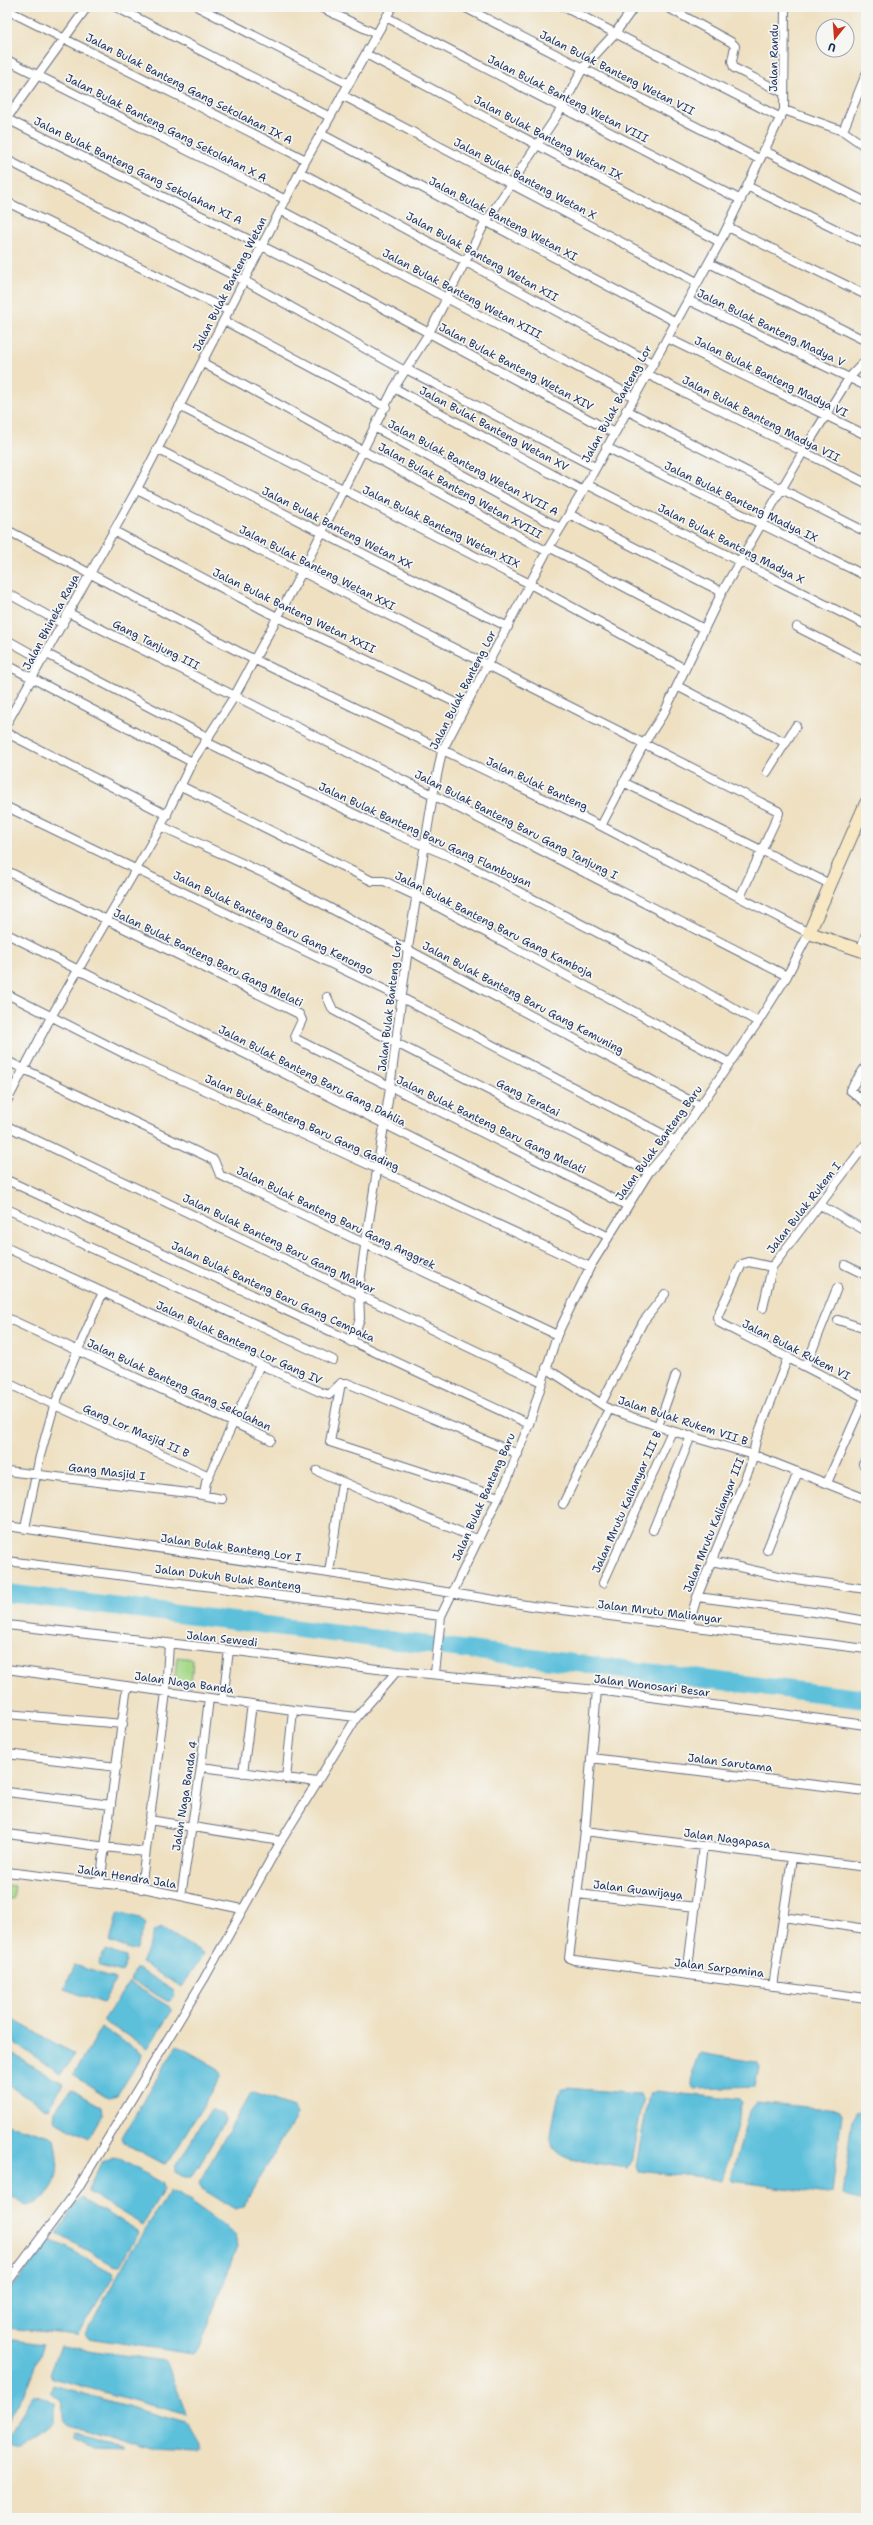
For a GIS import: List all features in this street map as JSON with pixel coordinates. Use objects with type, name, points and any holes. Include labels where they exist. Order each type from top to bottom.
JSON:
[{"type":"street","points":[[7,118],[87,7]]},
{"type":"street","points":[[116,7],[330,117]]},
{"type":"street","points":[[198,7],[349,84]]},
{"type":"street","points":[[320,7],[376,34]]},
{"type":"street","name":"Jalan Bulak Banteng Wetan","points":[[90,573],[137,489],[179,406],[225,321],[306,160],[392,7]]},
{"type":"street","name":"Jalan Bulak Banteng Wetan VII","points":[[464,7],[759,159]]},
{"type":"street","points":[[564,7],[616,32],[781,118]]},
{"type":"street","points":[[7,1101],[25,1070],[51,1017],[108,921],[161,826],[192,762],[208,740],[234,697],[250,658],[277,617],[302,572],[376,428],[394,388],[429,333],[485,223],[510,183],[562,108],[583,68],[616,32],[634,7]]},
{"type":"street","points":[[667,7],[731,42],[735,46],[732,61],[734,68],[784,93]]},
{"type":"street","name":"Jalan Randu","points":[[784,110],[785,7]]},
{"type":"street","name":"Jalan Bulak Banteng Gang Sekolahan IX A","points":[[7,10],[64,37],[306,160]]},
{"type":"street","name":"Jalan Bulak Banteng Wetan VIII","points":[[386,16],[741,200]]},
{"type":"street","name":"Jalan Bulak Banteng Wetan IX","points":[[366,54],[720,242]]},
{"type":"street","name":"Jalan Bulak Banteng Gang Sekolahan X A","points":[[7,60],[286,200]]},
{"type":"street","points":[[842,132],[866,74]]},
{"type":"street","name":"Jalan Bulak Banteng Wetan X","points":[[342,95],[698,282]]},
{"type":"street","points":[[784,110],[842,132],[866,147]]},
{"type":"street","name":"Jalan Bulak Banteng Lor","points":[[352,1342],[360,1319],[360,1296],[376,1169],[390,1088],[408,948],[433,795],[442,751],[547,549],[569,514],[709,263],[741,200],[763,150],[784,110]]},
{"type":"street","name":"Jalan Bulak Banteng Gang Sekolahan XI A","points":[[7,118],[262,245],[429,333]]},
{"type":"street","name":"Jalan Bulak Banteng Wetan XI","points":[[321,134],[485,223],[676,322]]},
{"type":"street","points":[[763,150],[866,202]]},
{"type":"street","points":[[7,160],[245,281],[405,370],[595,467]]},
{"type":"street","name":"Jalan Bulak Banteng Wetan XII","points":[[300,172],[467,261],[652,364]]},
{"type":"street","points":[[746,186],[866,244]]},
{"type":"street","points":[[7,202],[229,311]]},
{"type":"street","name":"Jalan Bulak Banteng Wetan XIII","points":[[280,210],[634,397]]},
{"type":"street","points":[[728,227],[866,296]]},
{"type":"street","points":[[709,263],[866,342]]},
{"type":"street","name":"Jalan Bulak Banteng Madya V","points":[[688,300],[866,386]]},
{"type":"street","points":[[225,321],[386,407]]},
{"type":"street","name":"Jalan Bulak Banteng Wetan XIV","points":[[429,333],[614,433]]},
{"type":"street","name":"Jalan Bulak Banteng Madya VI","points":[[667,338],[866,435]]},
{"type":"street","points":[[601,826],[645,742],[665,711],[722,592],[760,524],[850,378],[866,360]]},
{"type":"street","name":"Jalan Bulak Banteng Wetan XVIII","points":[[203,363],[547,549],[704,629]]},
{"type":"street","name":"Jalan Bulak Banteng Madya VII","points":[[647,374],[866,483]]},
{"type":"street","name":"Jalan Bulak Banteng Wetan XV","points":[[394,388],[584,487]]},
{"type":"street","name":"Jalan Bulak Banteng Wetan XIX","points":[[179,406],[343,491],[530,584],[685,669]]},
{"type":"street","points":[[626,410],[866,532]]},
{"type":"street","name":"Jalan Bulak Banteng Wetan XVII A","points":[[376,428],[560,528]]},
{"type":"street","name":"Jalan Bulak Banteng Madya IX","points":[[606,447],[866,576]]},
{"type":"street","name":"Jalan Bulak Banteng Wetan XX","points":[[157,449],[508,626]]},
{"type":"street","name":"Jalan Bulak Banteng Madya X","points":[[584,487],[740,560],[866,625]]},
{"type":"street","name":"Jalan Bulak Banteng Wetan XXI","points":[[137,489],[645,742],[778,811],[779,814],[763,850]]},
{"type":"street","points":[[569,514],[722,592]]},
{"type":"street","name":"Jalan Bulak Banteng","points":[[7,530],[250,658],[601,826],[814,935]]},
{"type":"street","name":"Jalan Bulak Banteng Wetan XXII","points":[[114,530],[277,617],[465,707]]},
{"type":"street","name":"Jalan Bhineka Raya","points":[[7,723],[33,680],[90,573]]},
{"type":"street","points":[[7,593],[63,624]]},
{"type":"street","name":"Gang Tanjung III","points":[[69,613],[234,697]]},
{"type":"street","points":[[797,627],[866,662]]},
{"type":"street","name":"Jalan Bulak Banteng Baru Gang Flamboyan","points":[[7,640],[45,657],[208,740],[425,847],[456,859],[568,916],[758,1022]]},
{"type":"street","points":[[7,665],[33,680],[192,762]]},
{"type":"street","points":[[677,686],[786,743]]},
{"type":"street","name":"Jalan Bulak Banteng Baru Gang Tanjung I","points":[[234,697],[433,795],[786,976]]},
{"type":"street","points":[[767,772],[796,726]]},
{"type":"street","points":[[7,733],[167,815]]},
{"type":"street","points":[[623,782],[830,884]]},
{"type":"street","name":"Jalan Bulak Banteng Baru Gang Kamboja","points":[[181,786],[372,881],[384,881],[417,897],[728,1062]]},
{"type":"street","points":[[866,803],[830,884],[814,935],[863,951],[866,935]]},
{"type":"street","name":"Jalan Bulak Banteng Baru Gang Kenongo","points":[[7,807],[402,998],[676,1141]]},
{"type":"street","name":"Jalan Bulak Banteng Baru Gang Kemuning","points":[[161,826],[272,877],[408,948],[700,1106]]},
{"type":"street","points":[[740,897],[763,850]]},
{"type":"street","name":"Jalan Bulak Banteng Baru Gang Melati","points":[[7,871],[299,1014],[302,1020],[294,1035],[296,1039],[390,1088],[504,1142],[628,1206]]},
{"type":"street","name":"Jalan Bulak Banteng Baru Gang Dahlia","points":[[7,934],[608,1236]]},
{"type":"street","name":"Jalan Bulak Banteng Baru","points":[[435,1673],[440,1619],[451,1594],[479,1540],[518,1454],[529,1424],[541,1382],[548,1369],[557,1335],[590,1267],[649,1172],[676,1141],[728,1062],[758,1022],[786,976],[814,935]]},
{"type":"street","name":"Jalan Bulak Banteng Baru Gang Gading","points":[[7,994],[51,1017],[217,1097],[590,1267]]},
{"type":"street","name":"Gang Teratai","points":[[327,997],[334,1010],[396,1044],[649,1172]]},
{"type":"street","name":"Jalan Bulak Banteng Baru Gang Anggrek","points":[[7,1061],[214,1160],[220,1175],[366,1246],[557,1335]]},
{"type":"street","points":[[866,1066],[850,1090],[866,1103]]},
{"type":"street","name":"Jalan Bulak Banteng Baru Gang Mawar","points":[[7,1126],[541,1382]]},
{"type":"street","name":"Jalan Bulak Rukem I","points":[[718,1321],[717,1317],[742,1264],[749,1262],[772,1267],[866,1144]]},
{"type":"street","name":"Jalan Bulak Banteng Baru Gang Cempaka","points":[[7,1180],[529,1424]]},
{"type":"street","points":[[820,1205],[866,1231]]},
{"type":"street","points":[[7,1209],[333,1360]]},
{"type":"street","name":"Jalan Bulak Banteng Lor Gang IV","points":[[7,1248],[327,1395],[341,1383]]},
{"type":"street","points":[[845,1265],[866,1275]]},
{"type":"street","points":[[763,1308],[772,1267]]},
{"type":"street","points":[[806,1366],[837,1288]]},
{"type":"street","points":[[25,1528],[36,1474],[54,1406],[103,1292]]},
{"type":"street","points":[[601,1404],[643,1322],[665,1294]]},
{"type":"street","name":"Jalan Bulak Banteng Gang Sekolahan","points":[[7,1318],[271,1440]]},
{"type":"street","points":[[838,1320],[866,1329]]},
{"type":"street","name":"Jalan Bulak Rukem VI","points":[[718,1321],[866,1397]]},
{"type":"street","name":"Jalan Mrutu Kalianyar III","points":[[688,1627],[697,1597],[754,1455],[756,1440],[788,1357]]},
{"type":"street","points":[[204,1495],[209,1476],[260,1365]]},
{"type":"street","name":"Jalan Bulak Rukem VII B","points":[[548,1369],[609,1409],[672,1431],[754,1455],[866,1499]]},
{"type":"street","points":[[658,1426],[676,1375]]},
{"type":"street","name":"Gang Lor Masjid II B","points":[[7,1383],[54,1406],[209,1476]]},
{"type":"street","points":[[499,1497],[330,1441],[341,1383],[347,1383],[391,1400],[518,1454]]},
{"type":"street","points":[[827,1483],[866,1397]]},
{"type":"street","points":[[563,1504],[609,1409]]},
{"type":"street","name":"Jalan Mrutu Kalianyar III B","points":[[603,1583],[672,1431]]},
{"type":"street","points":[[653,1530],[691,1436]]},
{"type":"street","name":"Gang Masjid I","points":[[7,1471],[204,1495],[222,1499]]},
{"type":"street","points":[[317,1471],[479,1540]]},
{"type":"street","points":[[767,1550],[798,1472]]},
{"type":"street","points":[[329,1574],[342,1482]]},
{"type":"street","name":"Jalan Bulak Banteng Lor I","points":[[7,1526],[329,1574],[451,1594]]},
{"type":"street","name":"Jalan Dukuh Bulak Banteng","points":[[7,1561],[440,1619]]},
{"type":"street","points":[[712,1561],[788,1578],[866,1589]]},
{"type":"street","name":"Jalan Mrutu Malianyar","points":[[451,1594],[688,1627],[866,1649]]},
{"type":"street","points":[[697,1597],[821,1613],[866,1621]]},
{"type":"street","name":"Jalan Sewedi","points":[[7,1625],[397,1671],[435,1673]]},
{"type":"street","points":[[140,1889],[166,1692],[169,1644]]},
{"type":"street","points":[[223,1700],[229,1650]]},
{"type":"street","name":"Jalan Naga Banda","points":[[7,1669],[294,1710],[357,1717]]},
{"type":"street","points":[[7,2283],[78,2188],[204,1979],[281,1841],[357,1717],[397,1671]]},
{"type":"street","name":"Jalan Wonosari Besar","points":[[435,1673],[597,1690],[866,1725]]},
{"type":"street","points":[[100,1883],[127,1686]]},
{"type":"street","points":[[576,1894],[585,1831],[597,1690]]},
{"type":"street","name":"Jalan Naga Banda 4","points":[[181,1896],[201,1767],[209,1698]]},
{"type":"street","points":[[243,1773],[252,1704]]},
{"type":"street","points":[[286,1779],[294,1710]]},
{"type":"street","points":[[7,1714],[123,1724]]},
{"type":"street","points":[[7,1754],[117,1766]]},
{"type":"street","name":"Jalan Sarutama","points":[[591,1758],[866,1791]]},
{"type":"street","points":[[201,1767],[317,1782]]},
{"type":"street","points":[[7,1792],[111,1805]]},
{"type":"street","points":[[149,1820],[281,1841]]},
{"type":"street","name":"Jalan Nagapasa","points":[[585,1831],[866,1867]]},
{"type":"street","points":[[7,1834],[145,1852]]},
{"type":"street","points":[[688,1975],[703,1846]]},
{"type":"street","points":[[773,1986],[792,1858]]},
{"type":"street","name":"Jalan Hendra Jala","points":[[7,1872],[140,1889],[242,1909]]},
{"type":"street","name":"Jalan Guawijaya","points":[[576,1894],[696,1907]]},
{"type":"street","name":"Jalan Sarpamina","points":[[576,1894],[569,1958],[574,1960],[866,1998]]},
{"type":"street","points":[[783,1917],[866,1929]]},
{"type":"green space","points":[[177,1657],[193,1659],[191,1687],[174,1685]]},
{"type":"green space","points":[[7,1885],[15,1886],[13,1899],[7,1899]]},
{"type":"water","points":[[120,1913],[140,1918],[146,1924],[135,1951],[110,1942],[117,1915]]},
{"type":"water","points":[[162,1928],[203,1954],[182,1987],[141,1963],[155,1931]]},
{"type":"water","points":[[105,1950],[126,1957],[122,1972],[100,1966],[99,1963]]},
{"type":"water","points":[[75,1965],[116,1979],[103,2003],[64,1989]]},
{"type":"water","points":[[139,1969],[174,1991],[175,1995],[171,2001],[167,2001],[131,1980],[135,1970]]},
{"type":"water","points":[[129,1982],[173,2009],[148,2048],[103,2021]]},
{"type":"water","points":[[10,2018],[74,2054],[61,2074],[7,2038],[7,2024]]},
{"type":"water","points":[[101,2027],[142,2053],[141,2058],[117,2096],[109,2098],[73,2075]]},
{"type":"water","points":[[177,2045],[219,2069],[221,2076],[169,2162],[164,2164],[123,2142],[121,2138]]},
{"type":"water","points":[[7,2051],[63,2083],[49,2109],[7,2085]]},
{"type":"water","points":[[699,2053],[756,2062],[759,2067],[755,2087],[696,2089],[692,2086],[693,2069]]},
{"type":"water","points":[[567,2088],[640,2094],[643,2101],[631,2162],[627,2168],[570,2159],[561,2155],[554,2149],[552,2144],[552,2129],[555,2111],[561,2090]]},
{"type":"water","points":[[71,2089],[102,2107],[103,2114],[89,2138],[54,2120],[55,2111]]},
{"type":"water","points":[[656,2091],[740,2100],[743,2103],[722,2180],[638,2171],[636,2165],[649,2095]]},
{"type":"water","points":[[254,2093],[293,2107],[297,2115],[243,2206],[235,2209],[202,2189],[199,2182],[250,2094]]},
{"type":"water","points":[[756,2102],[838,2110],[842,2113],[832,2193],[828,2194],[732,2181],[731,2178],[749,2112]]},
{"type":"water","points":[[211,2109],[224,2115],[225,2121],[192,2177],[184,2177],[175,2172],[175,2167]]},
{"type":"water","points":[[860,2111],[866,2113],[866,2201],[843,2195],[853,2118],[856,2112]]},
{"type":"water","points":[[7,2124],[54,2138],[58,2171],[54,2185],[37,2203],[26,2205],[7,2194]]},
{"type":"water","points":[[113,2157],[120,2159],[163,2184],[164,2189],[143,2225],[87,2192],[101,2163]]},
{"type":"water","points":[[170,2191],[177,2192],[235,2233],[237,2247],[199,2350],[193,2354],[88,2338],[85,2334],[130,2253]]},
{"type":"water","points":[[81,2198],[137,2231],[138,2233],[120,2265],[115,2266],[56,2233]]},
{"type":"water","points":[[51,2239],[113,2273],[113,2277],[77,2335],[7,2328],[7,2294]]},
{"type":"water","points":[[7,2339],[43,2344],[43,2347],[29,2385],[7,2423]]},
{"type":"water","points":[[61,2346],[164,2361],[167,2363],[187,2415],[52,2378],[50,2373]]},
{"type":"water","points":[[53,2385],[189,2424],[201,2445],[201,2451],[199,2453],[150,2451],[69,2425],[65,2421],[61,2400],[50,2392]]},
{"type":"water","points":[[33,2396],[44,2397],[55,2403],[55,2423],[19,2447],[9,2445],[8,2435]]},
{"type":"water","points":[[75,2432],[124,2449],[93,2448],[73,2436]]},
{"type":"waterway","points":[[7,1593],[866,1699]]}]
